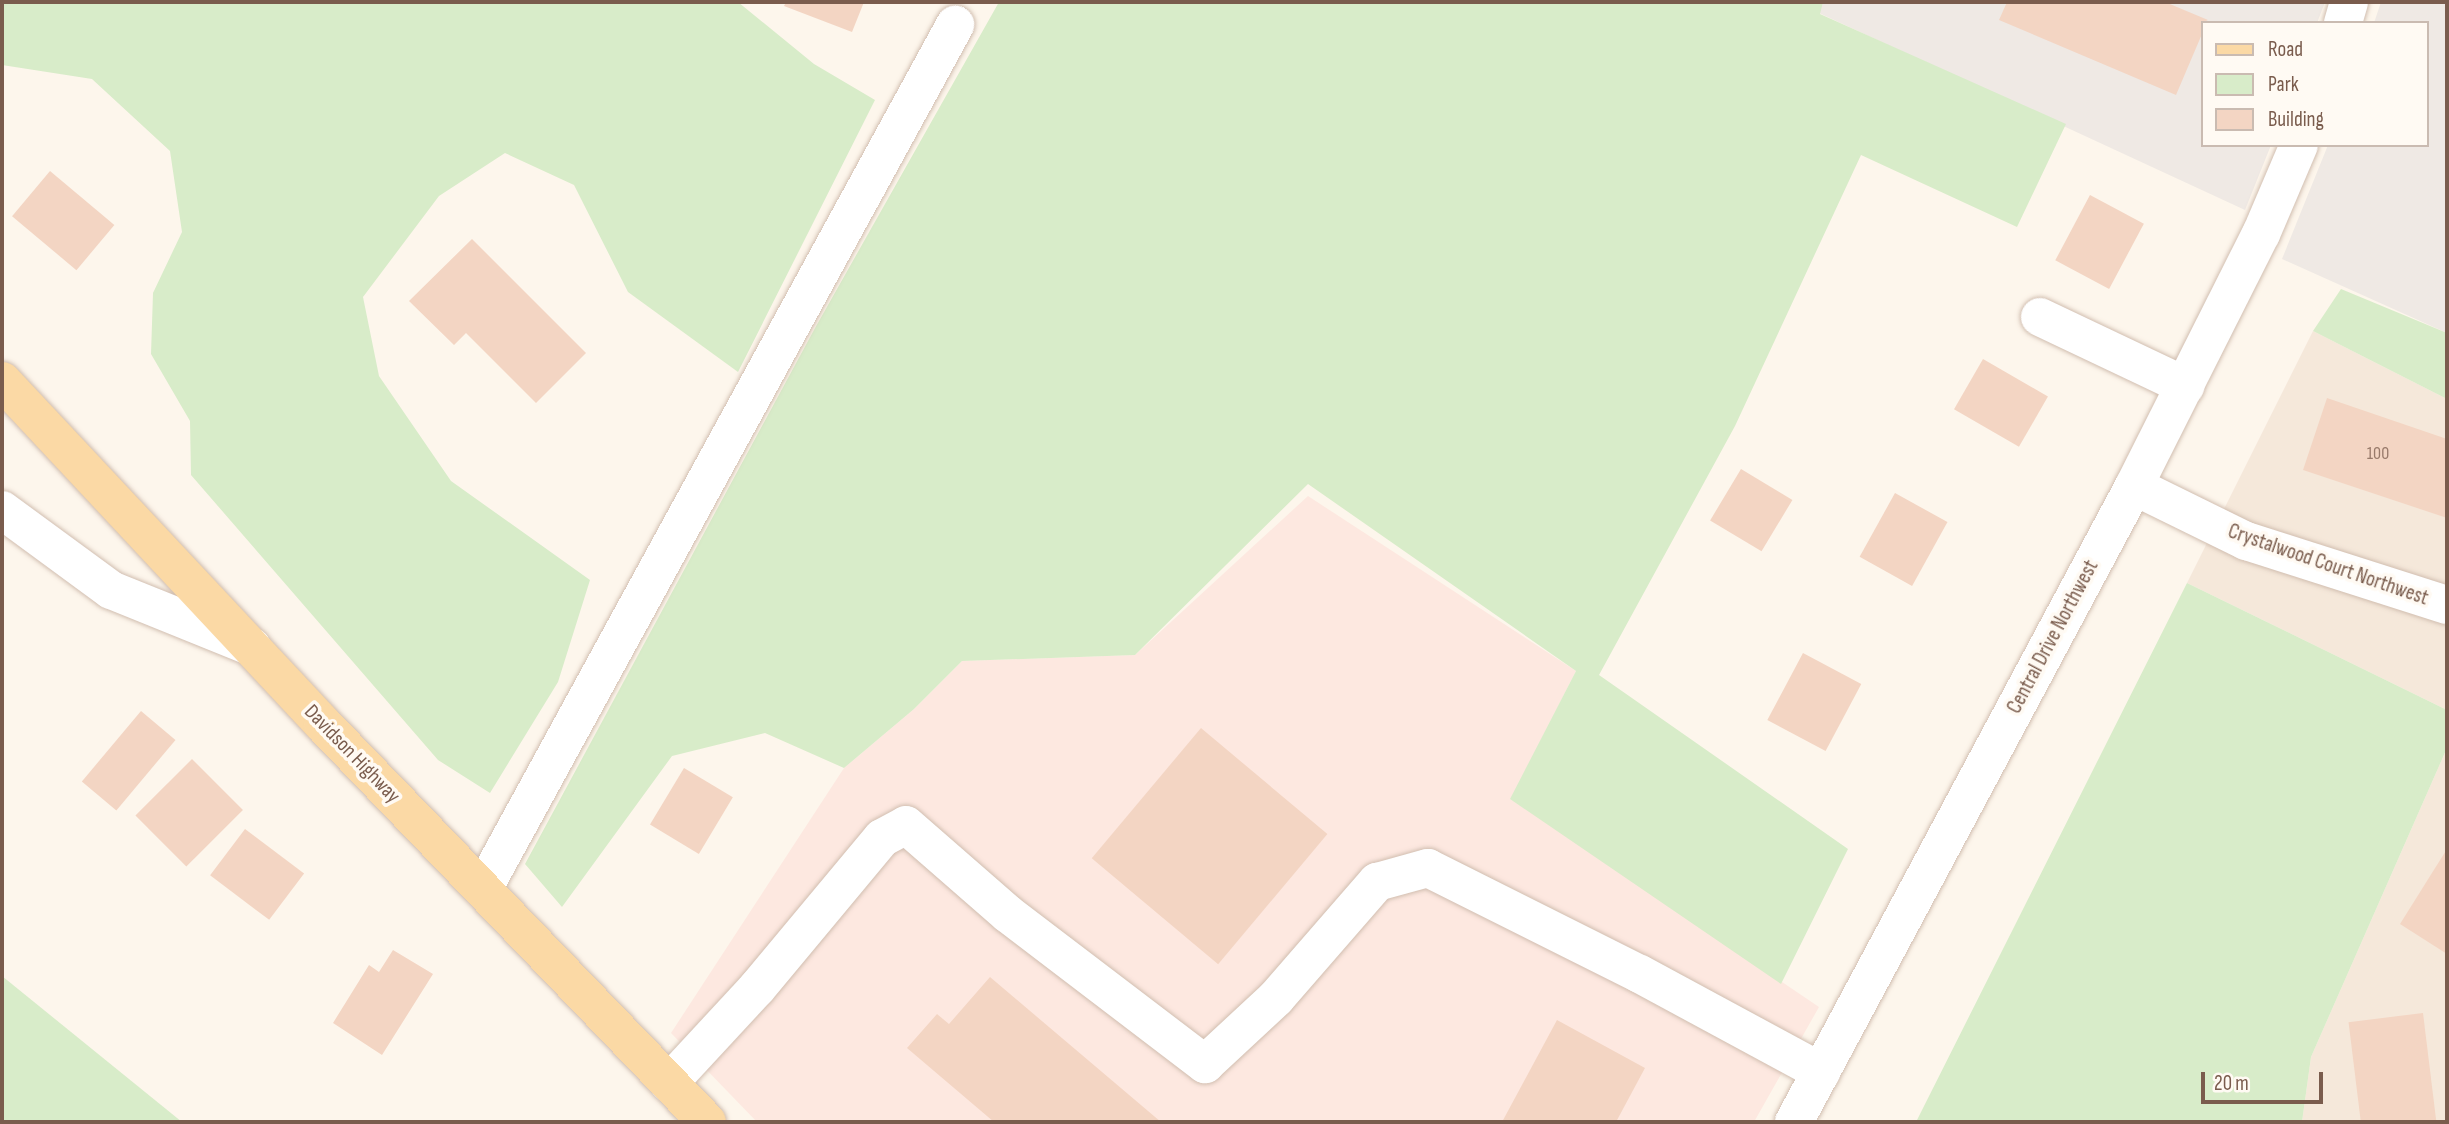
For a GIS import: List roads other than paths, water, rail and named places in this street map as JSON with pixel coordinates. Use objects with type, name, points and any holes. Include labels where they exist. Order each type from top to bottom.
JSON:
[{"type":"main road","name":"Davidson Highway","points":[[2,381],[252,648],[707,1122]]},
{"type":"street","points":[[2344,21],[2349,2]]},
{"type":"street","points":[[483,889],[956,25]]},
{"type":"street","name":"Central Drive Northwest","points":[[1794,1122],[2134,486],[2185,386],[2298,147]]},
{"type":"street","points":[[2040,317],[2185,386]]},
{"type":"street","name":"Crystalwood Court Northwest","points":[[2134,486],[2246,541],[2447,605]]},
{"type":"street","points":[[2,510],[111,590],[252,648]]},
{"type":"street","points":[[669,1083],[757,988],[882,838],[906,825],[1008,914],[1205,1064],[1276,998],[1377,883],[1428,868],[1640,974],[1821,1072]]}]
